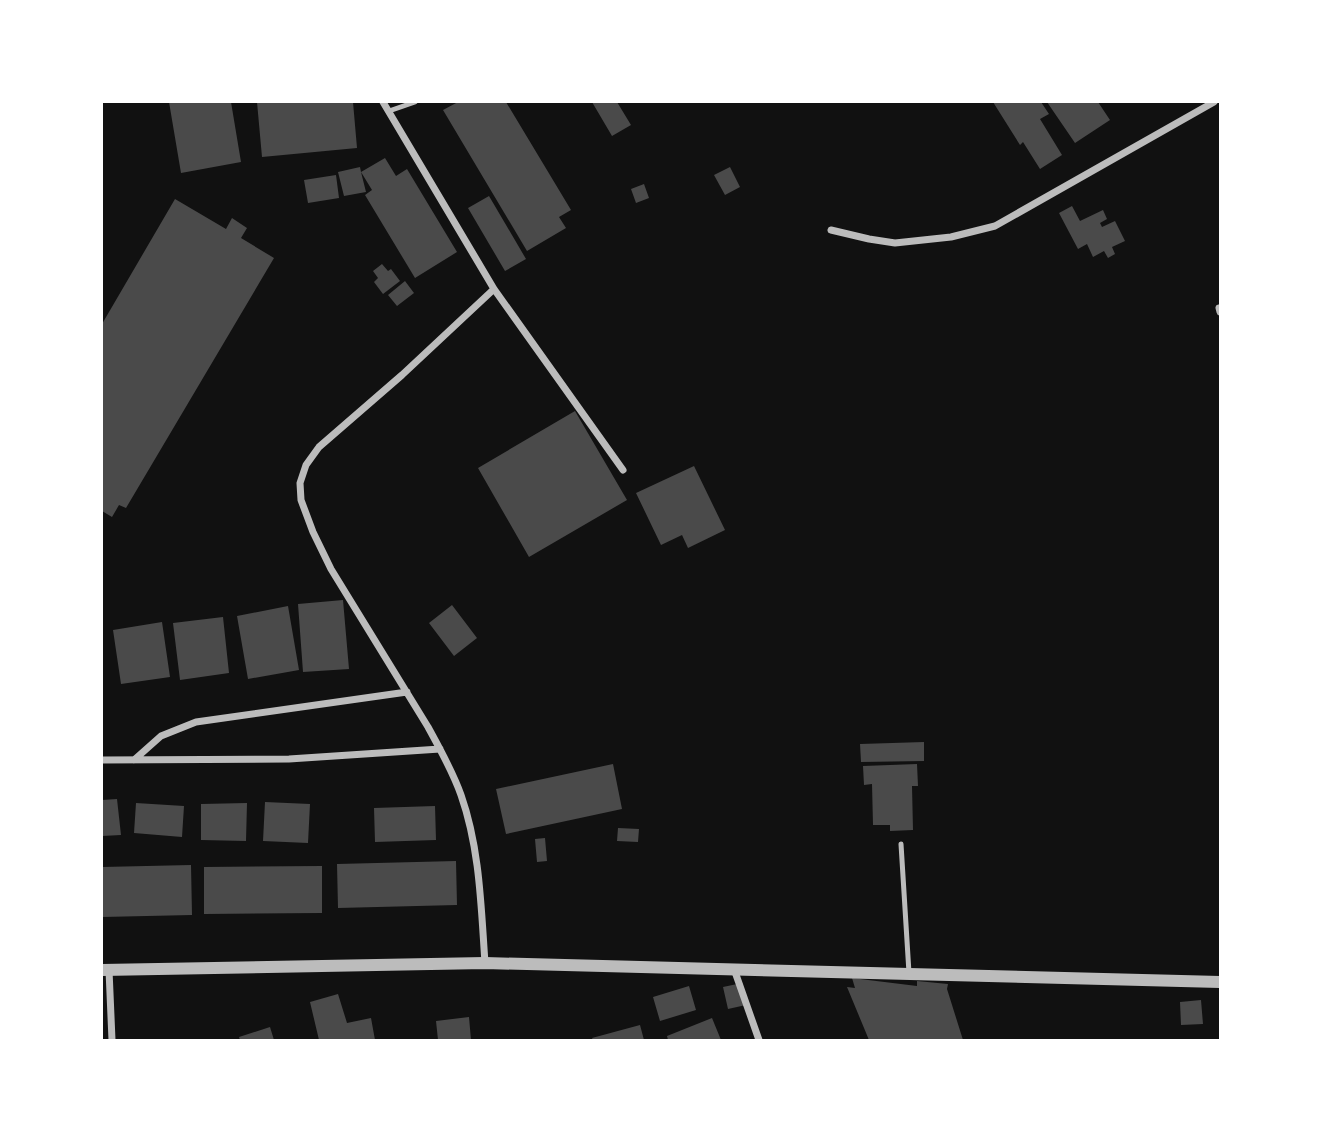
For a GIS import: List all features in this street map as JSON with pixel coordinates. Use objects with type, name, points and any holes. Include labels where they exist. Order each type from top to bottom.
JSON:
[{"type":"street","points":[[383,102],[494,289],[623,470]]},
{"type":"street","points":[[831,230],[895,243],[951,237],[995,226],[1214,102]]},
{"type":"street","points":[[485,963],[476,851],[461,795],[407,691],[331,569],[313,533],[301,500],[300,483],[306,465],[319,447],[494,289]]},
{"type":"street","points":[[134,760],[161,736],[196,722],[407,691]]},
{"type":"street","points":[[102,760],[289,759],[440,750]]},
{"type":"street","points":[[112,1041],[106,970],[485,963],[1220,982]]},
{"type":"street","points":[[734,969],[760,1041]]},
{"type":"lane","points":[[389,111],[415,102]]},
{"type":"lane","points":[[901,844],[909,974]]},
{"type":"building","points":[[169,102],[231,102],[241,162],[181,173]]},
{"type":"building","points":[[257,102],[353,102],[357,148],[262,157]]},
{"type":"building","points":[[458,102],[506,102],[571,210],[559,217],[566,228],[527,251],[443,110]]},
{"type":"building","points":[[592,102],[617,102],[631,125],[612,136]]},
{"type":"building","points":[[993,102],[1041,102],[1049,114],[1040,119],[1062,155],[1040,169],[1023,142],[1020,145]]},
{"type":"building","points":[[1047,102],[1098,102],[1110,120],[1075,143]]},
{"type":"building","points":[[385,158],[396,176],[407,169],[457,252],[415,278],[365,195],[372,190],[361,172]]},
{"type":"building","points":[[360,167],[366,192],[344,196],[338,172]]},
{"type":"building","points":[[730,167],[740,187],[725,195],[714,175]]},
{"type":"building","points":[[336,175],[339,198],[308,203],[304,180]]},
{"type":"building","points":[[644,184],[649,198],[636,203],[631,189]]},
{"type":"building","points":[[489,196],[526,259],[505,271],[468,208]]},
{"type":"building","points":[[175,199],[226,229],[232,218],[247,228],[241,238],[274,258],[126,508],[119,505],[112,517],[102,511],[102,324]]},
{"type":"building","points":[[1072,206],[1080,221],[1103,210],[1107,219],[1100,223],[1102,227],[1115,221],[1125,241],[1112,247],[1115,254],[1108,258],[1104,251],[1093,257],[1087,244],[1078,249],[1059,213]]},
{"type":"building","points":[[382,264],[388,271],[391,269],[400,281],[383,294],[374,282],[378,278],[373,271]]},
{"type":"building","points":[[405,281],[414,293],[397,306],[388,295]]},
{"type":"building","points":[[575,411],[627,500],[529,557],[478,468]]},
{"type":"building","points":[[694,466],[725,530],[688,548],[682,535],[661,545],[636,493]]},
{"type":"building","points":[[343,600],[349,669],[303,672],[298,604]]},
{"type":"building","points":[[452,605],[477,638],[454,656],[429,623]]},
{"type":"building","points":[[288,606],[299,670],[248,679],[237,616]]},
{"type":"building","points":[[223,617],[229,673],[180,680],[173,623]]},
{"type":"building","points":[[162,622],[170,677],[121,684],[113,630]]},
{"type":"building","points":[[924,742],[924,761],[861,762],[860,744]]},
{"type":"building","points":[[613,764],[622,809],[506,834],[496,789]]},
{"type":"building","points":[[917,764],[918,786],[912,786],[913,830],[890,831],[890,825],[873,825],[872,784],[864,785],[863,766]]},
{"type":"building","points":[[117,799],[121,835],[102,836],[102,800]]},
{"type":"building","points":[[265,802],[310,804],[308,843],[263,841]]},
{"type":"building","points":[[136,803],[184,806],[182,837],[134,833]]},
{"type":"building","points":[[247,803],[246,841],[201,840],[201,804]]},
{"type":"building","points":[[435,806],[436,840],[375,842],[374,808]]},
{"type":"building","points":[[618,828],[639,829],[638,842],[617,841]]},
{"type":"building","points":[[545,838],[547,861],[537,862],[535,839]]},
{"type":"building","points":[[456,861],[457,905],[338,908],[337,864]]},
{"type":"building","points":[[191,865],[192,915],[102,917],[102,867]]},
{"type":"building","points":[[322,866],[322,913],[204,914],[204,867]]},
{"type":"building","points":[[852,978],[917,986],[917,981],[948,984],[947,989],[963,1040],[869,1040],[847,987],[855,988]]},
{"type":"building","points":[[742,983],[746,1005],[728,1009],[723,987]]},
{"type":"building","points":[[689,986],[696,1010],[660,1021],[653,997]]},
{"type":"building","points":[[338,994],[347,1023],[371,1018],[375,1040],[319,1040],[310,1002]]},
{"type":"building","points":[[1201,1000],[1203,1024],[1181,1025],[1180,1002]]},
{"type":"building","points":[[469,1017],[471,1040],[438,1040],[436,1021]]},
{"type":"building","points":[[712,1018],[721,1040],[668,1040],[667,1036]]},
{"type":"building","points":[[640,1025],[644,1040],[592,1038]]},
{"type":"building","points":[[270,1027],[274,1040],[240,1040],[239,1037]]}]
